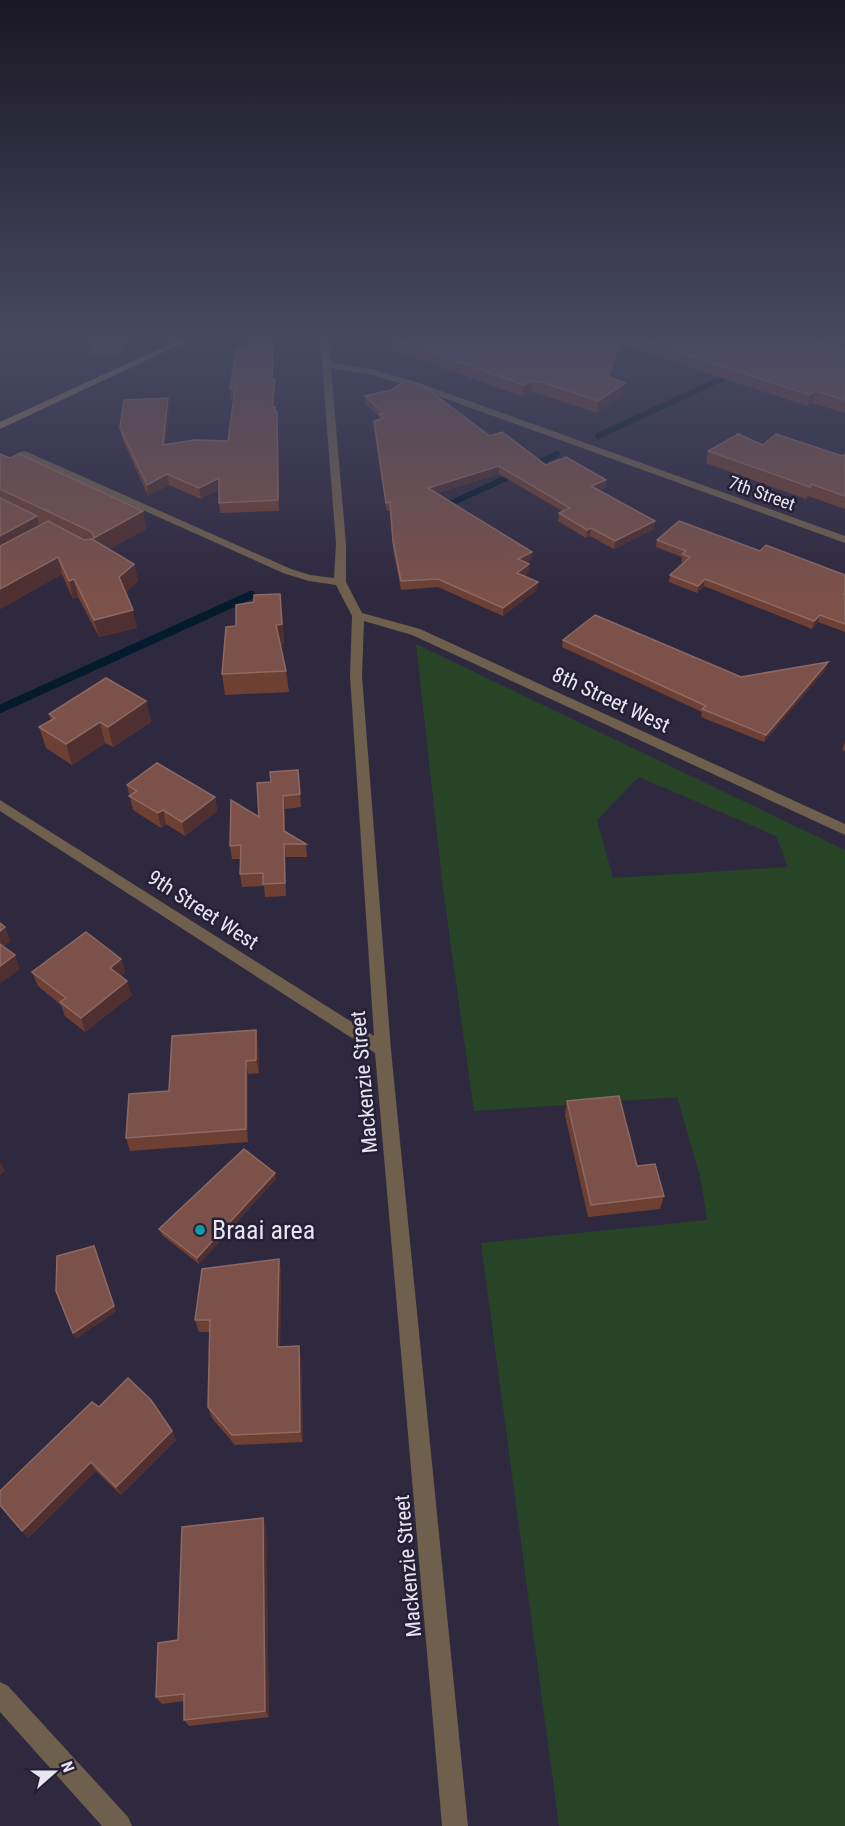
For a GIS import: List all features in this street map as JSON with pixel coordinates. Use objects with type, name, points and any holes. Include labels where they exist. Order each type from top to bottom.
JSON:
[{"type":"street","points":[[332,423],[341,544],[339,582],[358,616]]},
{"type":"street","name":"7th Street","points":[[522,423],[845,540]]},
{"type":"street","points":[[21,453],[287,571],[309,578],[339,582]]},
{"type":"street","name":"8th Street West","points":[[358,616],[416,632],[845,830]]},
{"type":"street","name":"Mackenzie Street","points":[[358,616],[356,676],[383,1050],[455,1826]]},
{"type":"street","name":"9th Street West","points":[[0,805],[383,1050]]},
{"type":"street","points":[[0,1694],[118,1826]]},
{"type":"green space","points":[[416,644],[845,850],[845,1826],[559,1826],[481,1243],[707,1220],[701,1180],[677,1097],[474,1111],[443,889]],"holes":[[[639,777],[776,836],[788,867],[613,878],[597,820]]]},
{"type":"building","points":[[121,423],[165,423],[163,445],[194,440],[228,441],[230,423],[277,423],[278,500],[219,503],[219,478],[199,488],[167,474],[147,485],[120,428]]},
{"type":"building","points":[[374,423],[473,423],[490,436],[502,432],[546,465],[566,457],[606,480],[591,486],[655,521],[615,541],[591,528],[587,530],[559,513],[570,508],[499,466],[428,488],[532,552],[518,559],[529,564],[517,573],[538,582],[503,608],[438,579],[401,581],[393,541],[390,502],[386,503]]},
{"type":"building","points":[[738,434],[763,445],[776,434],[842,456],[845,454],[845,496],[811,484],[810,487],[708,451]]},
{"type":"building","points":[[0,454],[10,458],[19,454],[143,511],[94,538],[92,532],[0,489]]},
{"type":"building","points":[[0,498],[37,516],[0,536]]},
{"type":"building","points":[[48,521],[84,540],[92,539],[134,564],[119,577],[133,610],[94,620],[74,579],[69,581],[58,557],[0,589],[0,546]]},
{"type":"building","points":[[679,521],[760,551],[766,545],[845,575],[845,624],[820,615],[814,621],[705,579],[698,586],[670,575],[690,557],[682,554],[686,551],[657,540]]},
{"type":"building","points":[[280,594],[282,624],[276,625],[286,671],[222,674],[226,627],[236,626],[236,605],[254,602],[254,595]]},
{"type":"building","points":[[595,615],[741,677],[828,662],[766,735],[702,709],[706,706],[563,640]]},
{"type":"building","points":[[106,678],[146,701],[108,727],[100,722],[66,744],[39,727],[55,718],[49,714]]},
{"type":"building","points":[[157,763],[215,797],[182,822],[163,810],[158,813],[129,796],[137,791],[127,785]]},
{"type":"building","points":[[298,770],[300,794],[283,796],[284,831],[306,844],[284,844],[285,883],[263,884],[263,873],[240,874],[241,845],[230,846],[231,800],[259,817],[257,783],[271,782],[270,772]]},
{"type":"building","points":[[86,932],[121,959],[110,968],[127,981],[81,1018],[60,1002],[66,998],[32,972]]},
{"type":"building","points":[[0,944],[15,955],[0,966]]},
{"type":"building","points":[[256,1030],[256,1060],[246,1061],[246,1129],[126,1138],[129,1094],[169,1091],[172,1036]]},
{"type":"building","points":[[619,1096],[637,1166],[655,1164],[664,1196],[591,1205],[567,1101]]},
{"type":"building","points":[[244,1149],[275,1173],[197,1258],[159,1229]]},
{"type":"building","points":[[94,1246],[114,1306],[73,1333],[56,1291],[57,1256]]},
{"type":"building","points":[[279,1259],[277,1347],[299,1346],[300,1432],[232,1435],[208,1407],[210,1320],[195,1320],[202,1269]]},
{"type":"building","points":[[128,1378],[151,1400],[172,1431],[116,1487],[91,1462],[22,1531],[0,1505],[0,1491],[92,1402],[99,1407]]},
{"type":"building","points":[[263,1518],[265,1711],[184,1720],[184,1694],[156,1697],[158,1643],[178,1640],[182,1527]]},
{"type":"waterway","points":[[598,436],[626,423]]},
{"type":"waterway","points":[[530,467],[557,454]]},
{"type":"waterway","points":[[443,507],[515,474]]},
{"type":"waterway","points":[[0,709],[251,595]]},
{"type":"place","name":"Braai area","points":[[200,1230]]}]
